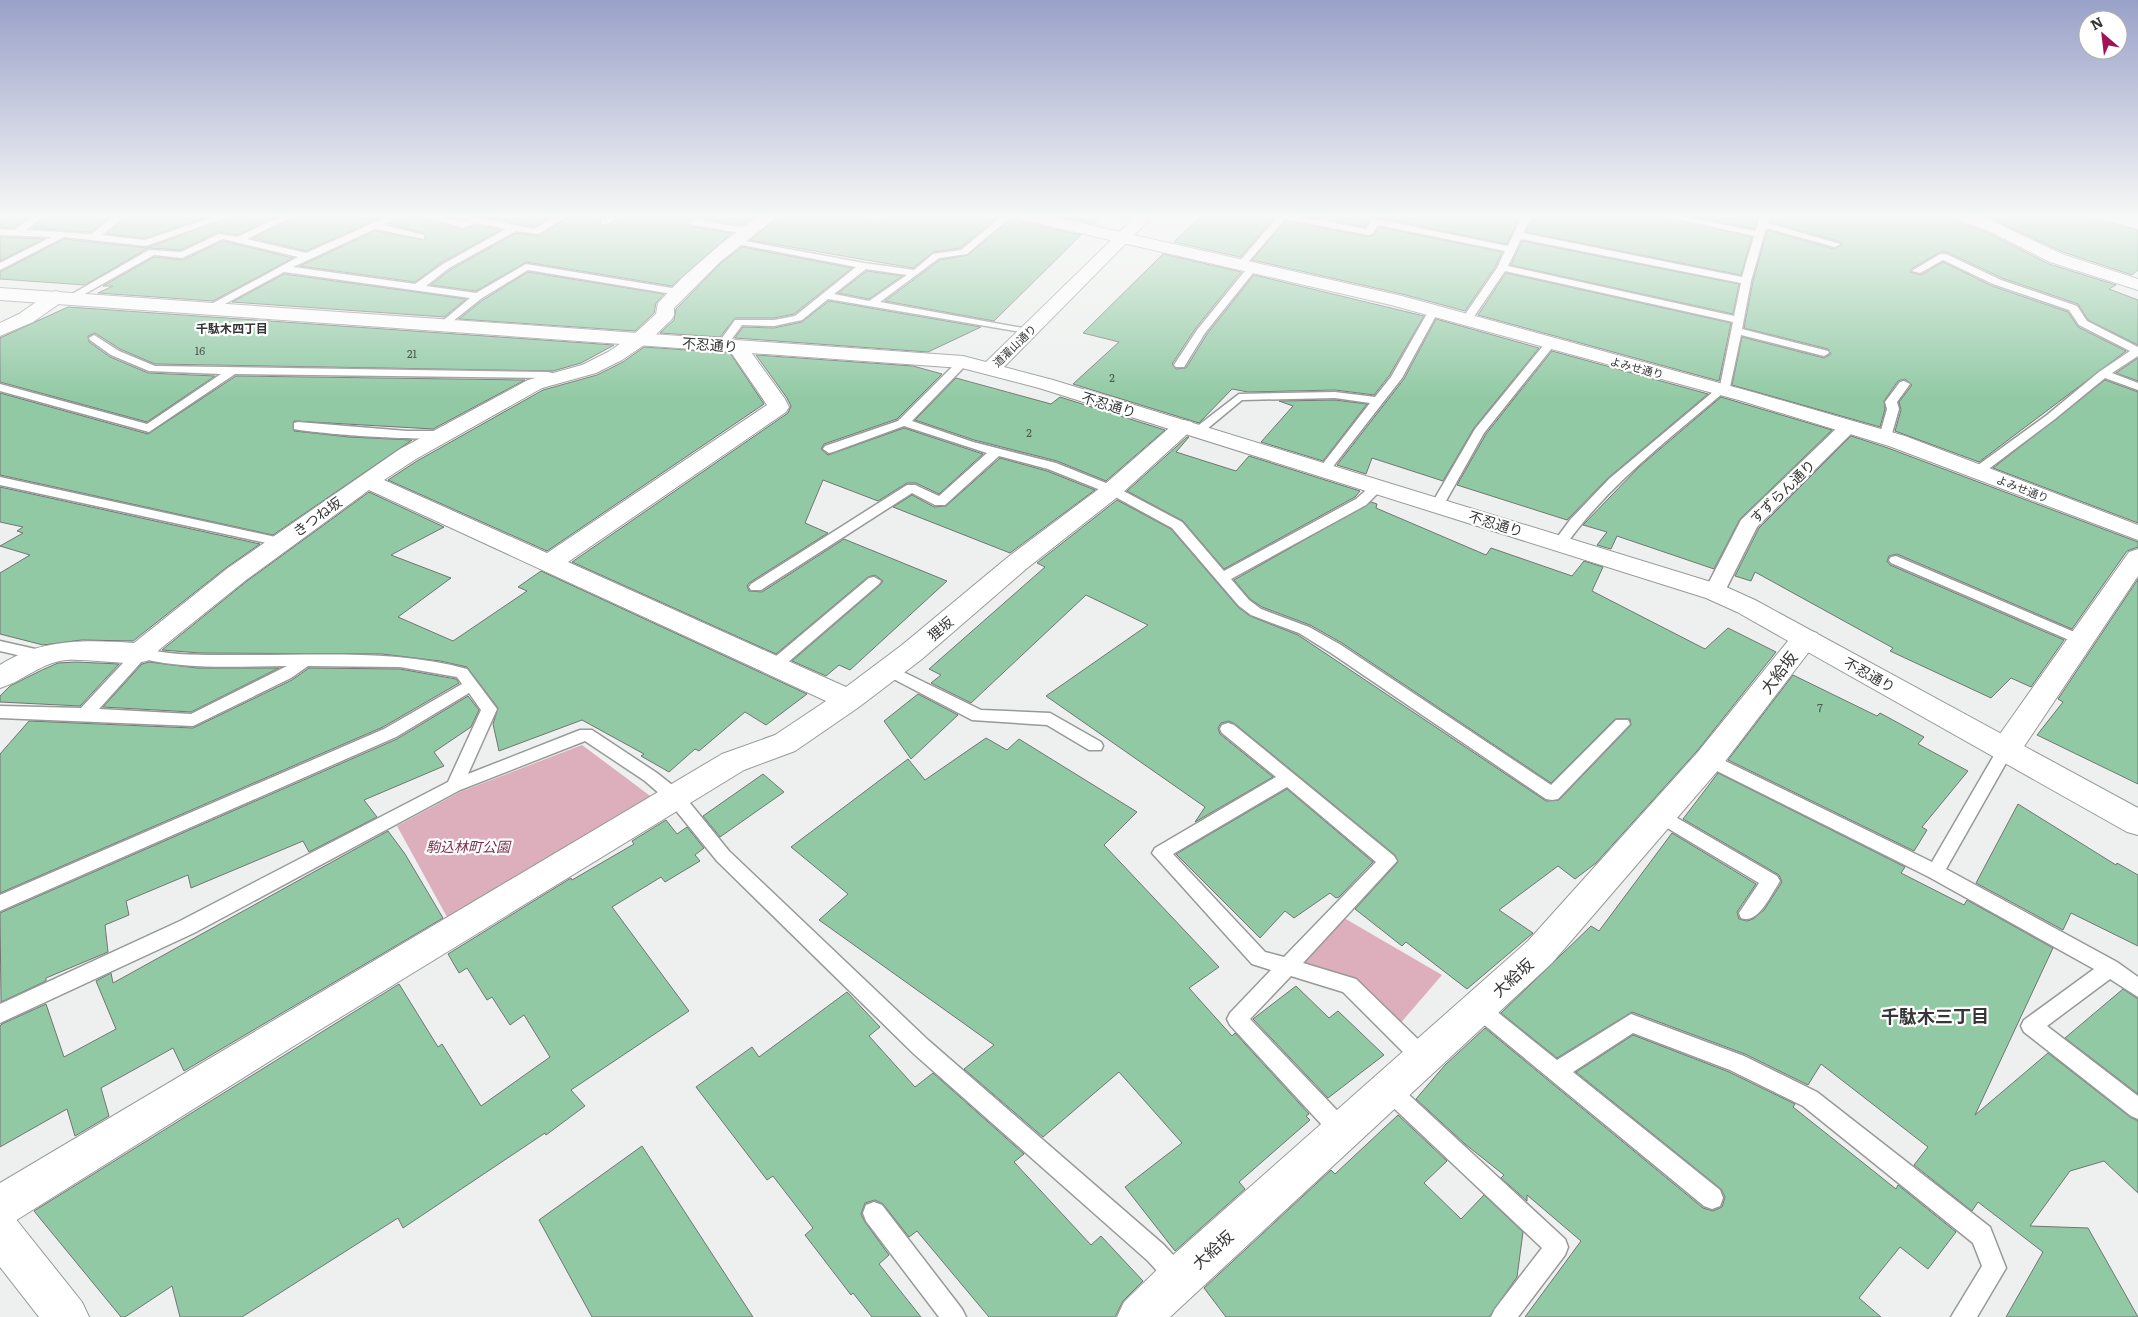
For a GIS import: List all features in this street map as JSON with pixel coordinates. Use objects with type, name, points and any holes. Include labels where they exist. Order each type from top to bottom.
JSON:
[{"type":"street","name":"きつね坂","points":[[141,653],[150,643],[280,542],[364,483],[535,384],[589,369],[623,351],[640,339],[665,315],[665,307],[695,277]]},
{"type":"street","name":"道灌山通り","points":[[990,369],[1084,277]]},
{"type":"street","name":"よみせ通り","points":[[1292,277],[1434,310],[1849,426],[1978,470],[2138,533]]},
{"type":"street","points":[[2116,277],[2138,285]]},
{"type":"street","name":"不忍通り","points":[[0,294],[963,362],[1377,486],[1715,592],[1746,606],[1807,639],[2138,823]]},
{"type":"street","points":[[0,330],[63,298]]},
{"type":"street","points":[[548,564],[778,407],[774,398],[729,345]]},
{"type":"street","name":"すずらん通り","points":[[1715,592],[1748,524],[1849,426]]},
{"type":"street","name":"狸坂","points":[[0,1206],[292,1026],[733,762],[785,743],[849,700],[889,670],[1017,563],[1190,429]]},
{"type":"street","points":[[364,483],[374,484],[849,700]]},
{"type":"street","points":[[2006,749],[2138,557]]},
{"type":"street","name":"大給坂","points":[[1139,1317],[1179,1278],[1540,952],[1709,760],[1798,647],[1807,639]]},
{"type":"street","points":[[0,678],[39,655],[66,650],[141,653]]},
{"type":"street","points":[[0,1233],[67,1317]]},
{"type":"lane","points":[[63,298],[103,277]]},
{"type":"lane","points":[[210,309],[268,277]]},
{"type":"lane","points":[[339,277],[478,296]]},
{"type":"lane","points":[[415,289],[431,277]]},
{"type":"lane","points":[[444,326],[478,296],[509,277]]},
{"type":"lane","points":[[590,277],[678,292]]},
{"type":"lane","points":[[729,345],[740,322],[774,323],[798,318],[850,277]]},
{"type":"lane","points":[[871,304],[910,277]]},
{"type":"lane","points":[[1180,365],[1239,277]]},
{"type":"lane","points":[[1467,319],[1496,277]]},
{"type":"lane","points":[[1541,277],[1739,326],[1824,353]]},
{"type":"lane","points":[[1724,277],[1746,282]]},
{"type":"lane","points":[[1560,543],[1568,529],[1616,481],[1723,390],[1739,326],[1747,277]]},
{"type":"lane","points":[[1978,470],[2051,417],[2103,374],[2138,351],[2084,323],[2073,308],[1988,277]]},
{"type":"lane","points":[[827,296],[1028,332]]},
{"type":"lane","points":[[1324,470],[1396,378],[1434,310]]},
{"type":"lane","points":[[94,338],[115,353],[153,369],[548,375],[549,380]]},
{"type":"lane","points":[[1437,505],[1479,432],[1551,343]]},
{"type":"lane","points":[[829,449],[903,422],[963,362]]},
{"type":"lane","points":[[0,387],[149,428],[233,371]]},
{"type":"lane","points":[[2103,374],[2138,387]]},
{"type":"lane","points":[[1885,437],[1893,409],[1891,402],[1904,384]]},
{"type":"lane","points":[[1190,429],[1239,397],[1335,394],[1378,401]]},
{"type":"lane","points":[[903,422],[969,445],[1052,466],[1112,490],[1177,525],[1244,603],[1256,612],[1304,630],[1336,648],[1552,794],[1622,724]]},
{"type":"lane","points":[[298,426],[407,435],[444,435]]},
{"type":"lane","points":[[756,587],[911,488],[940,502],[996,452]]},
{"type":"lane","points":[[0,481],[31,486],[280,542]]},
{"type":"lane","points":[[1222,578],[1361,502],[1377,486]]},
{"type":"lane","points":[[1896,560],[2080,640]]},
{"type":"lane","points":[[774,666],[874,581]]},
{"type":"lane","points":[[0,646],[39,655]]},
{"type":"lane","points":[[86,714],[141,653],[157,657],[200,660],[400,662],[462,673],[489,709],[454,786]]},
{"type":"lane","points":[[0,712],[86,714],[193,720],[286,674],[307,660]]},
{"type":"lane","points":[[889,670],[978,716],[1050,719],[1095,746]]},
{"type":"lane","points":[[0,903],[390,733],[471,685]]},
{"type":"lane","points":[[1228,729],[1388,861],[1237,1018],[1342,1132]]},
{"type":"lane","points":[[0,1014],[187,927],[454,786],[586,734],[651,777],[675,798],[723,856],[921,1047],[1156,1253],[1179,1278]]},
{"type":"lane","points":[[1935,872],[2006,749]]},
{"type":"lane","points":[[1709,760],[1935,872],[2110,968],[2138,988]]},
{"type":"lane","points":[[1288,778],[1161,854],[1259,958],[1349,985],[1422,1058]]},
{"type":"lane","points":[[1660,816],[1771,881],[1748,913]]},
{"type":"lane","points":[[2110,968],[2031,1026],[2138,1109]]},
{"type":"lane","points":[[1478,1008],[1712,1198]]},
{"type":"lane","points":[[1556,1072],[1631,1023],[1736,1063],[1810,1099],[1982,1234],[1994,1268],[1963,1317]]},
{"type":"lane","points":[[1388,1089],[1557,1246],[1503,1317]]},
{"type":"lane","points":[[874,1213],[954,1317]]},
{"type":"green space","name":"駒込林町公園","points":[[582,745],[653,798],[447,917],[397,826],[460,792]]},
{"type":"green space","points":[[1344,918],[1442,975],[1398,1026],[1353,981],[1299,965]]},
{"type":"building","points":[[0,277],[98,277],[85,285],[0,279]]},
{"type":"building","points":[[118,277],[257,277],[213,301],[98,293],[113,286],[103,286]]},
{"type":"building","points":[[278,277],[309,277],[466,299],[444,317],[232,302]]},
{"type":"building","points":[[382,277],[421,277],[415,282]]},
{"type":"building","points":[[441,277],[499,277],[476,291],[431,285]]},
{"type":"building","points":[[519,277],[562,277],[664,294],[656,303],[654,313],[635,331],[459,319],[483,300]]},
{"type":"building","points":[[620,277],[682,277],[672,286]]},
{"type":"building","points":[[707,277],[840,277],[794,314],[774,318],[735,318],[720,337],[660,333],[674,320],[676,309]]},
{"type":"building","points":[[858,277],[900,277],[869,299],[838,293]]},
{"type":"building","points":[[917,277],[1038,277],[994,321],[885,301]]},
{"type":"building","points":[[1139,277],[1237,277],[1195,329],[1172,364],[1176,369],[1186,368],[1207,334],[1252,277],[1264,277],[1424,316],[1389,376],[1374,395],[1335,390],[1248,392],[1232,389],[1199,423],[1073,384],[1119,342],[1083,333]]},
{"type":"building","points":[[1329,277],[1488,277],[1465,311]]},
{"type":"building","points":[[1503,277],[1526,277],[1731,323],[1719,381],[1478,315]]},
{"type":"building","points":[[1567,277],[1706,277],[1739,284],[1733,314]]},
{"type":"building","points":[[1754,277],[1975,277],[1992,286],[2068,312],[2078,327],[2126,351],[1979,462],[1895,431],[1901,410],[1899,402],[1912,385],[1905,379],[1898,381],[1884,401],[1885,409],[1880,427],[1732,385],[1742,337],[1824,358],[1831,354],[1828,349],[1744,328]]},
{"type":"building","points":[[2092,277],[2116,285],[2109,289],[2138,300],[2138,345],[2088,320],[2078,304],[2002,278]]},
{"type":"building","points":[[829,301],[981,327],[928,352],[735,338],[743,327],[774,328],[802,322]]},
{"type":"building","points":[[68,307],[614,345],[581,363],[553,371],[155,364],[120,349],[95,333],[88,336],[89,342],[110,357],[148,373],[215,376],[147,422],[0,382],[0,338]]},
{"type":"building","points":[[1436,319],[1539,348],[1474,428],[1443,481],[1372,458],[1366,474],[1337,465],[1404,379]]},
{"type":"building","points":[[644,347],[730,353],[764,404],[547,551],[388,480],[417,461],[543,390],[597,375],[623,362]]},
{"type":"building","points":[[1552,351],[1708,394],[1608,478],[1567,520],[1457,485],[1486,434]]},
{"type":"building","points":[[756,355],[913,366],[942,374],[897,419],[824,444],[821,449],[828,455],[904,428],[983,454],[939,494],[916,483],[907,483],[878,501],[823,480],[805,523],[828,533],[747,586],[749,591],[762,592],[844,539],[947,581],[850,670],[839,665],[826,676],[792,661],[880,585],[883,581],[875,575],[868,577],[776,654],[572,562],[788,413],[791,406],[787,398]]},
{"type":"building","points":[[2138,358],[2138,381],[2116,373]]},
{"type":"building","points":[[236,376],[525,380],[433,429],[294,421],[294,431],[349,437],[412,440],[273,535],[0,475],[0,393],[148,434]]},
{"type":"building","points":[[956,378],[1051,404],[1060,397],[1165,430],[1106,481],[1057,461],[974,440],[915,420]]},
{"type":"building","points":[[2105,380],[2138,392],[2138,523],[1993,468]]},
{"type":"building","points":[[1721,397],[1832,430],[1740,519],[1714,569],[1617,536],[1611,549],[1597,545],[1607,532],[1583,525],[1640,466]]},
{"type":"building","points":[[1335,400],[1367,404],[1323,461],[1261,442],[1293,406],[1279,401]]},
{"type":"building","points":[[1851,436],[1888,448],[2138,542],[2138,547],[2127,551],[2072,629],[1897,554],[1889,556],[1887,561],[1890,565],[2064,640],[2031,687],[2011,678],[1991,698],[1890,651],[1893,648],[1755,572],[1751,581],[1735,576],[1759,528]]},
{"type":"building","points":[[1189,437],[1176,452],[1236,471],[1249,456],[1360,491],[1355,497],[1224,569],[1183,521],[1127,491]]},
{"type":"building","points":[[1000,458],[1047,471],[1095,490],[1010,553],[893,507],[912,495],[934,507],[946,506]]},
{"type":"building","points":[[0,487],[260,544],[227,567],[133,641],[82,640],[43,645],[0,634],[0,573],[30,555],[0,546],[23,533],[17,531],[23,527],[0,522]]},
{"type":"building","points":[[369,492],[444,527],[391,555],[451,578],[398,617],[453,641],[527,591],[518,587],[541,571],[807,694],[766,725],[745,712],[699,751],[695,749],[669,772],[641,756],[644,754],[582,720],[499,751],[493,724],[498,708],[467,667],[440,661],[382,654],[200,653],[162,650],[247,581]]},
{"type":"building","points":[[1117,500],[1171,529],[1238,607],[1250,616],[1298,635],[1546,801],[1559,800],[1631,725],[1630,719],[1615,719],[1551,783],[1342,643],[1310,625],[1262,607],[1250,599],[1234,580],[1371,502],[1377,504],[1376,508],[1486,555],[1491,548],[1572,576],[1584,561],[1603,567],[1592,591],[1705,649],[1728,628],[1776,652],[1697,751],[1596,863],[1575,879],[1558,866],[1499,910],[1533,933],[1467,989],[1406,942],[1402,946],[1355,909],[1398,862],[1395,855],[1235,724],[1229,721],[1221,723],[1218,728],[1220,734],[1273,777],[1195,822],[1205,807],[1046,696],[1148,625],[1086,595],[971,703],[931,683],[941,675],[929,669],[1045,567],[1037,563]]},
{"type":"building","points":[[2138,579],[2138,784],[2037,735],[2063,702],[2058,699]]},
{"type":"building","points":[[149,662],[197,668],[279,668],[191,712],[103,707],[142,664]]},
{"type":"building","points":[[58,663],[119,664],[80,706],[0,702],[0,696],[10,686]]},
{"type":"building","points":[[309,668],[400,669],[456,679],[459,683],[383,727],[0,893],[0,754],[29,721],[193,728],[292,680]]},
{"type":"building","points":[[1793,675],[1877,716],[1880,713],[1924,737],[1918,744],[1968,771],[1922,827],[1927,830],[1914,851],[1728,760]]},
{"type":"building","points":[[918,694],[958,715],[911,759],[884,721]]},
{"type":"building","points":[[468,696],[479,710],[471,727],[434,752],[444,766],[364,800],[377,817],[309,852],[303,841],[191,888],[188,875],[126,901],[129,915],[105,925],[108,952],[46,978],[46,981],[1,1002],[0,913],[397,739]]},
{"type":"building","points":[[986,738],[1007,750],[1019,739],[1137,812],[1104,845],[1219,967],[1189,988],[1232,1036],[1235,1033],[1309,1114],[1306,1116],[1310,1120],[1239,1182],[1245,1189],[1175,1251],[1125,1187],[1182,1143],[1119,1072],[1043,1137],[964,1069],[994,1045],[819,920],[848,894],[791,847],[908,759],[925,780]]},
{"type":"building","points":[[1718,773],[1905,867],[1901,873],[1964,905],[1967,900],[2053,948],[1975,1115],[2048,1053],[2130,1117],[2138,1121],[2138,1193],[2104,1161],[2070,1171],[2030,1226],[2088,1228],[2138,1317],[2006,1317],[2043,1252],[1978,1202],[1972,1211],[1914,1165],[1928,1147],[1821,1064],[1808,1085],[1745,1054],[1632,1012],[1557,1058],[1501,1013],[1591,926],[1599,931],[1672,833],[1756,884],[1737,912],[1739,919],[1747,921],[1753,919],[1764,910],[1782,882],[1779,875],[1683,819]]},
{"type":"building","points":[[763,774],[784,792],[720,837],[703,816]]},
{"type":"building","points":[[1287,789],[1373,862],[1339,897],[1336,898],[1330,893],[1294,918],[1285,911],[1260,938],[1176,854]]},
{"type":"building","points":[[2018,804],[2116,865],[2117,863],[2138,875],[2138,946],[2071,913],[2063,930],[1976,883]]},
{"type":"building","points":[[666,820],[677,834],[687,827],[704,848],[695,855],[700,861],[665,882],[661,877],[612,907],[689,1011],[571,1090],[585,1106],[546,1135],[545,1133],[403,1228],[398,1218],[242,1317],[180,1317],[172,1286],[125,1317],[121,1317],[34,1211],[399,984],[438,1047],[442,1044],[481,1106],[550,1057],[524,1015],[510,1025],[492,997],[487,1000],[467,968],[459,973],[448,954],[571,878],[572,880],[634,844],[632,841]]},
{"type":"building","points":[[388,831],[405,854],[443,918],[184,1071],[173,1048],[101,1088],[109,1116],[75,1136],[67,1109],[0,1147],[0,1026],[2,1024],[46,1004],[64,1057],[116,1029],[96,981],[111,973],[113,983]]},
{"type":"building","points":[[1296,986],[1329,1018],[1338,1011],[1384,1055],[1328,1098],[1253,1019]]},
{"type":"building","points":[[2123,989],[2138,999],[2138,1094],[2065,1038]]},
{"type":"building","points":[[847,992],[880,1027],[869,1036],[915,1087],[933,1073],[1024,1154],[1014,1162],[1091,1245],[1101,1236],[1143,1281],[1123,1301],[1115,1317],[989,1317],[917,1231],[909,1237],[883,1204],[875,1200],[865,1203],[861,1214],[889,1255],[879,1264],[921,1317],[872,1317],[853,1293],[851,1295],[805,1235],[813,1228],[773,1176],[767,1180],[696,1087],[752,1047],[759,1057]]},
{"type":"building","points":[[1485,1028],[1703,1208],[1713,1211],[1722,1207],[1725,1197],[1721,1189],[1576,1072],[1633,1035],[1729,1072],[1795,1104],[1793,1107],[1896,1189],[1898,1185],[1956,1232],[1928,1269],[1900,1247],[1859,1298],[1881,1317],[1525,1317],[1581,1241],[1527,1195],[1527,1201],[1501,1178],[1504,1175],[1465,1144],[1416,1099],[1445,1065]]},
{"type":"building","points":[[1398,1115],[1447,1161],[1424,1183],[1461,1219],[1484,1195],[1523,1232],[1517,1277],[1489,1317],[1226,1317],[1204,1288],[1331,1170],[1335,1174]]},
{"type":"building","points":[[642,1146],[753,1317],[592,1317],[539,1220]]},
{"type":"district","name":"千駄木四丁目","points":[[232,328]]},
{"type":"district","name":"千駄木三丁目","points":[[1935,1015]]}]
